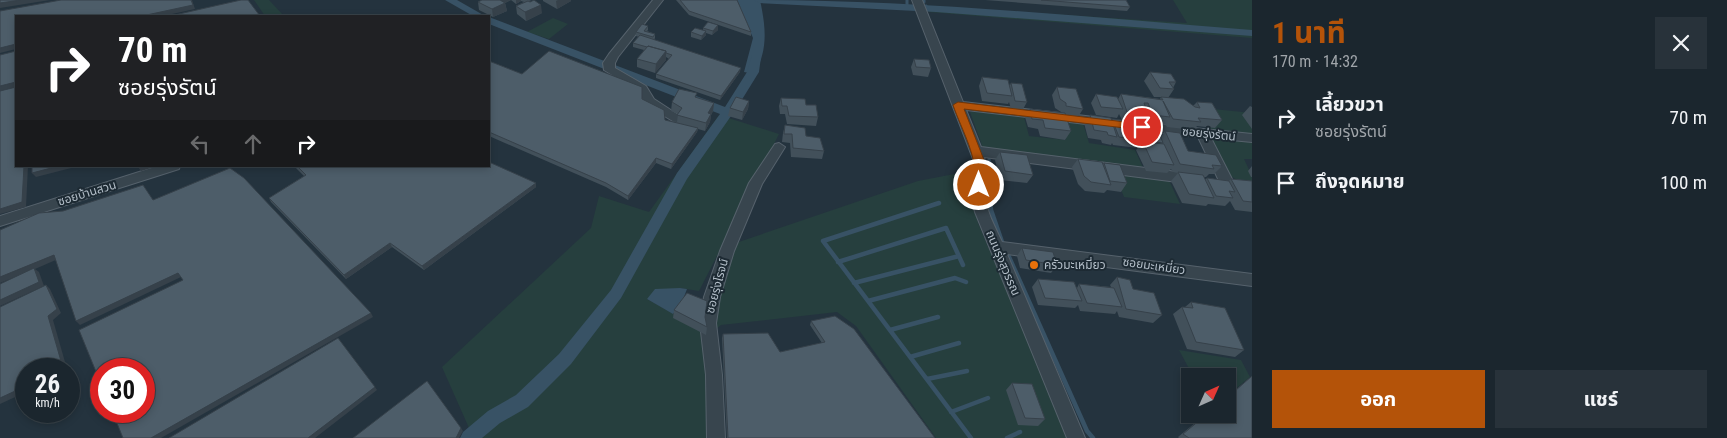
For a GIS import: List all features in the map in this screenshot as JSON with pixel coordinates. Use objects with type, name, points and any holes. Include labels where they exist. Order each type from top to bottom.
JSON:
[{"type":"street","points":[[658,0],[624,41],[609,67],[642,89],[650,102],[676,119]]},
{"type":"street","name":"ถนนรุ่งสุวรรณ","points":[[919,5],[982,171],[978,194],[982,212],[1076,438]]},
{"type":"street","name":"ซอยรุ่งรัตน์","points":[[958,105],[1252,138]]},
{"type":"street","points":[[1203,134],[1227,183]]},
{"type":"street","name":"ซอยรุ่งโรจน์","points":[[716,438],[714,375],[708,323],[712,297],[727,250],[756,183],[779,147]]},
{"type":"street","points":[[975,151],[1244,185]]},
{"type":"street","name":"ซอยบ้านสวน","points":[[0,221],[171,167]]},
{"type":"street","name":"ซอยมะเหมี่ยว","points":[[995,247],[1252,280]]},
{"type":"green space","points":[[254,0],[269,0],[283,15],[264,15]]},
{"type":"green space","points":[[1173,0],[1252,0],[1252,38],[929,12],[927,6],[1187,23]]},
{"type":"green space","points":[[553,18],[568,24],[549,39],[527,32]]},
{"type":"green space","points":[[1194,107],[1252,113],[1252,136],[1208,131]]},
{"type":"green space","points":[[970,112],[992,112],[1024,117],[1029,136],[1066,140],[1060,121],[1083,123],[1089,143],[1135,150],[1145,172],[983,148]]},
{"type":"green space","points":[[719,115],[779,134],[721,248],[918,181],[975,170],[972,196],[978,223],[1068,438],[936,438],[856,326],[837,312],[721,325],[716,329],[720,250],[699,291],[680,288],[647,299],[704,331],[710,412],[709,438],[464,438],[469,428],[442,367],[591,228],[599,196],[649,212]]},
{"type":"green space","points":[[1225,137],[1252,141],[1252,159],[1244,159],[1252,176],[1252,181],[1237,180],[1229,175],[1212,138]]},
{"type":"green space","points":[[1114,172],[1168,178],[1180,204],[1124,197]]},
{"type":"green space","points":[[1179,350],[1241,360],[1250,377],[1236,388],[1236,368],[1189,368]]},
{"type":"water","points":[[737,0],[760,0],[765,38],[762,55],[755,74],[744,72],[753,38]]},
{"type":"water","points":[[655,289],[687,289],[682,302],[673,314],[647,299]]},
{"type":"building","points":[[0,0],[21,0],[0,3]]},
{"type":"building","points":[[61,0],[191,0],[193,5],[147,15],[15,15],[15,44],[0,48],[0,11]]},
{"type":"building","points":[[248,0],[259,15],[174,15]]},
{"type":"building","points":[[482,0],[500,0],[505,3],[492,9],[478,2]]},
{"type":"building","points":[[534,0],[541,5],[525,12],[516,6],[528,1]]},
{"type":"building","points":[[680,0],[737,0],[751,32],[689,11]]},
{"type":"building","points":[[1041,0],[1126,0],[1130,7]]},
{"type":"building","points":[[708,22],[718,25],[713,31],[703,28]]},
{"type":"building","points":[[642,24],[648,26],[644,31],[655,34],[653,37],[636,32]]},
{"type":"building","points":[[695,28],[706,31],[702,36],[691,32]]},
{"type":"building","points":[[640,35],[741,68],[721,96],[656,74],[672,55],[666,53],[666,51],[633,43]]},
{"type":"building","points":[[648,46],[666,51],[656,64],[637,59]]},
{"type":"building","points":[[15,51],[15,82],[0,86],[0,55]]},
{"type":"building","points":[[549,51],[642,87],[642,99],[664,110],[665,120],[698,128],[672,164],[656,158],[628,196],[606,183],[490,132],[490,61],[522,74]]},
{"type":"building","points":[[914,59],[929,60],[931,68],[916,67]]},
{"type":"building","points":[[1150,72],[1171,74],[1176,82],[1169,82],[1174,89],[1160,88]]},
{"type":"building","points":[[982,77],[1008,80],[1012,96],[987,93]]},
{"type":"building","points":[[1011,83],[1022,84],[1027,102],[1015,101]]},
{"type":"building","points":[[15,87],[15,167],[24,167],[22,202],[0,209],[0,91]]},
{"type":"building","points":[[1057,87],[1076,89],[1083,109],[1066,106],[1066,103],[1060,99]]},
{"type":"building","points":[[679,89],[697,93],[695,97],[714,103],[708,113],[711,114],[706,123],[677,115],[682,108],[672,102]]},
{"type":"building","points":[[1096,94],[1117,97],[1123,109],[1101,107]]},
{"type":"building","points":[[1121,94],[1163,100],[1161,97],[1184,99],[1195,107],[1200,108],[1197,102],[1212,103],[1222,120],[1198,118],[1201,122],[1173,119],[1163,101],[1170,117],[1153,115],[1148,103],[1144,103],[1148,114],[1127,112]]},
{"type":"building","points":[[736,97],[749,101],[743,112],[730,108]]},
{"type":"building","points":[[781,98],[805,99],[806,105],[816,105],[818,117],[789,116],[787,106],[782,106]]},
{"type":"building","points":[[1030,109],[1065,113],[1071,131],[1045,128],[1043,120],[1032,119]]},
{"type":"building","points":[[1090,115],[1111,118],[1117,137],[1108,135],[1107,132],[1094,130]]},
{"type":"building","points":[[1112,119],[1142,122],[1147,134],[1160,135],[1163,143],[1119,137]]},
{"type":"building","points":[[785,125],[805,128],[806,136],[820,138],[824,151],[793,148],[792,134],[784,134]]},
{"type":"building","points":[[1165,131],[1180,133],[1188,151],[1216,155],[1222,166],[1212,165],[1214,169],[1180,164]]},
{"type":"building","points":[[1143,142],[1164,144],[1174,165],[1152,162]]},
{"type":"building","points":[[1000,152],[1027,155],[1033,175],[1005,171]]},
{"type":"building","points":[[1078,159],[1102,162],[1111,185],[1091,182],[1084,176]]},
{"type":"building","points":[[490,162],[536,183],[422,266],[390,243],[344,275],[269,198],[306,175],[298,167],[490,167]]},
{"type":"building","points":[[1104,163],[1120,165],[1127,183],[1110,181]]},
{"type":"building","points":[[32,167],[55,167],[32,173]]},
{"type":"building","points":[[230,168],[244,178],[371,313],[151,438],[123,438],[117,423],[155,423],[155,358],[90,358],[79,330],[183,280],[178,273],[76,321],[54,255],[0,277],[0,230],[39,213],[63,211],[143,185],[153,200]]},
{"type":"building","points":[[1178,172],[1203,175],[1214,198],[1189,194]]},
{"type":"building","points":[[1207,178],[1229,181],[1235,192],[1229,191],[1233,198],[1216,196]]},
{"type":"building","points":[[1231,179],[1252,181],[1252,202],[1243,201]]},
{"type":"building","points":[[1022,248],[1053,252],[1057,265],[1026,260]]},
{"type":"building","points":[[34,268],[39,282],[0,300],[0,284]]},
{"type":"building","points":[[1117,277],[1130,280],[1133,289],[1154,293],[1162,315],[1126,309]]},
{"type":"building","points":[[1038,279],[1074,282],[1082,301],[1045,298]]},
{"type":"building","points":[[1079,284],[1114,288],[1122,307],[1087,303]]},
{"type":"building","points":[[46,285],[57,309],[48,316],[60,358],[15,358],[15,391],[0,398],[0,307]]},
{"type":"building","points":[[687,293],[707,301],[705,317],[707,327],[674,310]]},
{"type":"building","points":[[1191,302],[1225,308],[1244,350],[1196,342],[1182,307],[1193,308]]},
{"type":"building","points":[[835,316],[854,329],[935,438],[728,438],[723,334],[768,333],[780,352],[825,342],[811,321]]},
{"type":"building","points":[[338,338],[375,387],[308,438],[169,438]]},
{"type":"building","points":[[1252,376],[1252,438],[1189,438],[1183,434],[1196,423],[1236,423],[1236,390]]},
{"type":"building","points":[[427,381],[461,428],[456,438],[353,438]]},
{"type":"building","points":[[1012,383],[1032,384],[1045,419],[1025,418]]},
{"type":"waterway","points":[[450,0],[478,15]]},
{"type":"waterway","points":[[759,0],[936,9],[1252,33]]},
{"type":"waterway","points":[[907,0],[907,8]]},
{"type":"waterway","points":[[490,20],[727,112]]},
{"type":"waterway","points":[[469,438],[494,417],[522,401],[565,359],[616,294],[682,176],[734,103],[753,72],[756,57]]},
{"type":"waterway","points":[[989,159],[993,175],[992,183]]},
{"type":"waterway","points":[[990,197],[991,210],[1002,242]]},
{"type":"waterway","points":[[839,262],[823,241],[939,203]]},
{"type":"waterway","points":[[839,262],[946,228],[959,256]]},
{"type":"waterway","points":[[854,283],[959,256]]},
{"type":"waterway","points":[[959,256],[963,265]]},
{"type":"waterway","points":[[1009,257],[1087,431],[1093,438]]},
{"type":"waterway","points":[[839,262],[854,283]]},
{"type":"waterway","points":[[868,301],[955,278],[966,282]]},
{"type":"waterway","points":[[854,283],[868,301]]},
{"type":"waterway","points":[[868,301],[910,357]]},
{"type":"waterway","points":[[890,330],[938,317]]},
{"type":"waterway","points":[[910,357],[959,343]]},
{"type":"waterway","points":[[910,357],[951,412]]},
{"type":"waterway","points":[[927,379],[967,371]]},
{"type":"waterway","points":[[951,412],[988,398]]},
{"type":"waterway","points":[[951,412],[971,438]]},
{"type":"waterway","points":[[1007,438],[1020,432]]},
{"type":"place","name":"ครัวมะเหมี่ยว","points":[[1034,265]]},
{"type":"route","points":[[979,185],[982,171],[958,105],[1142,127]]}]
